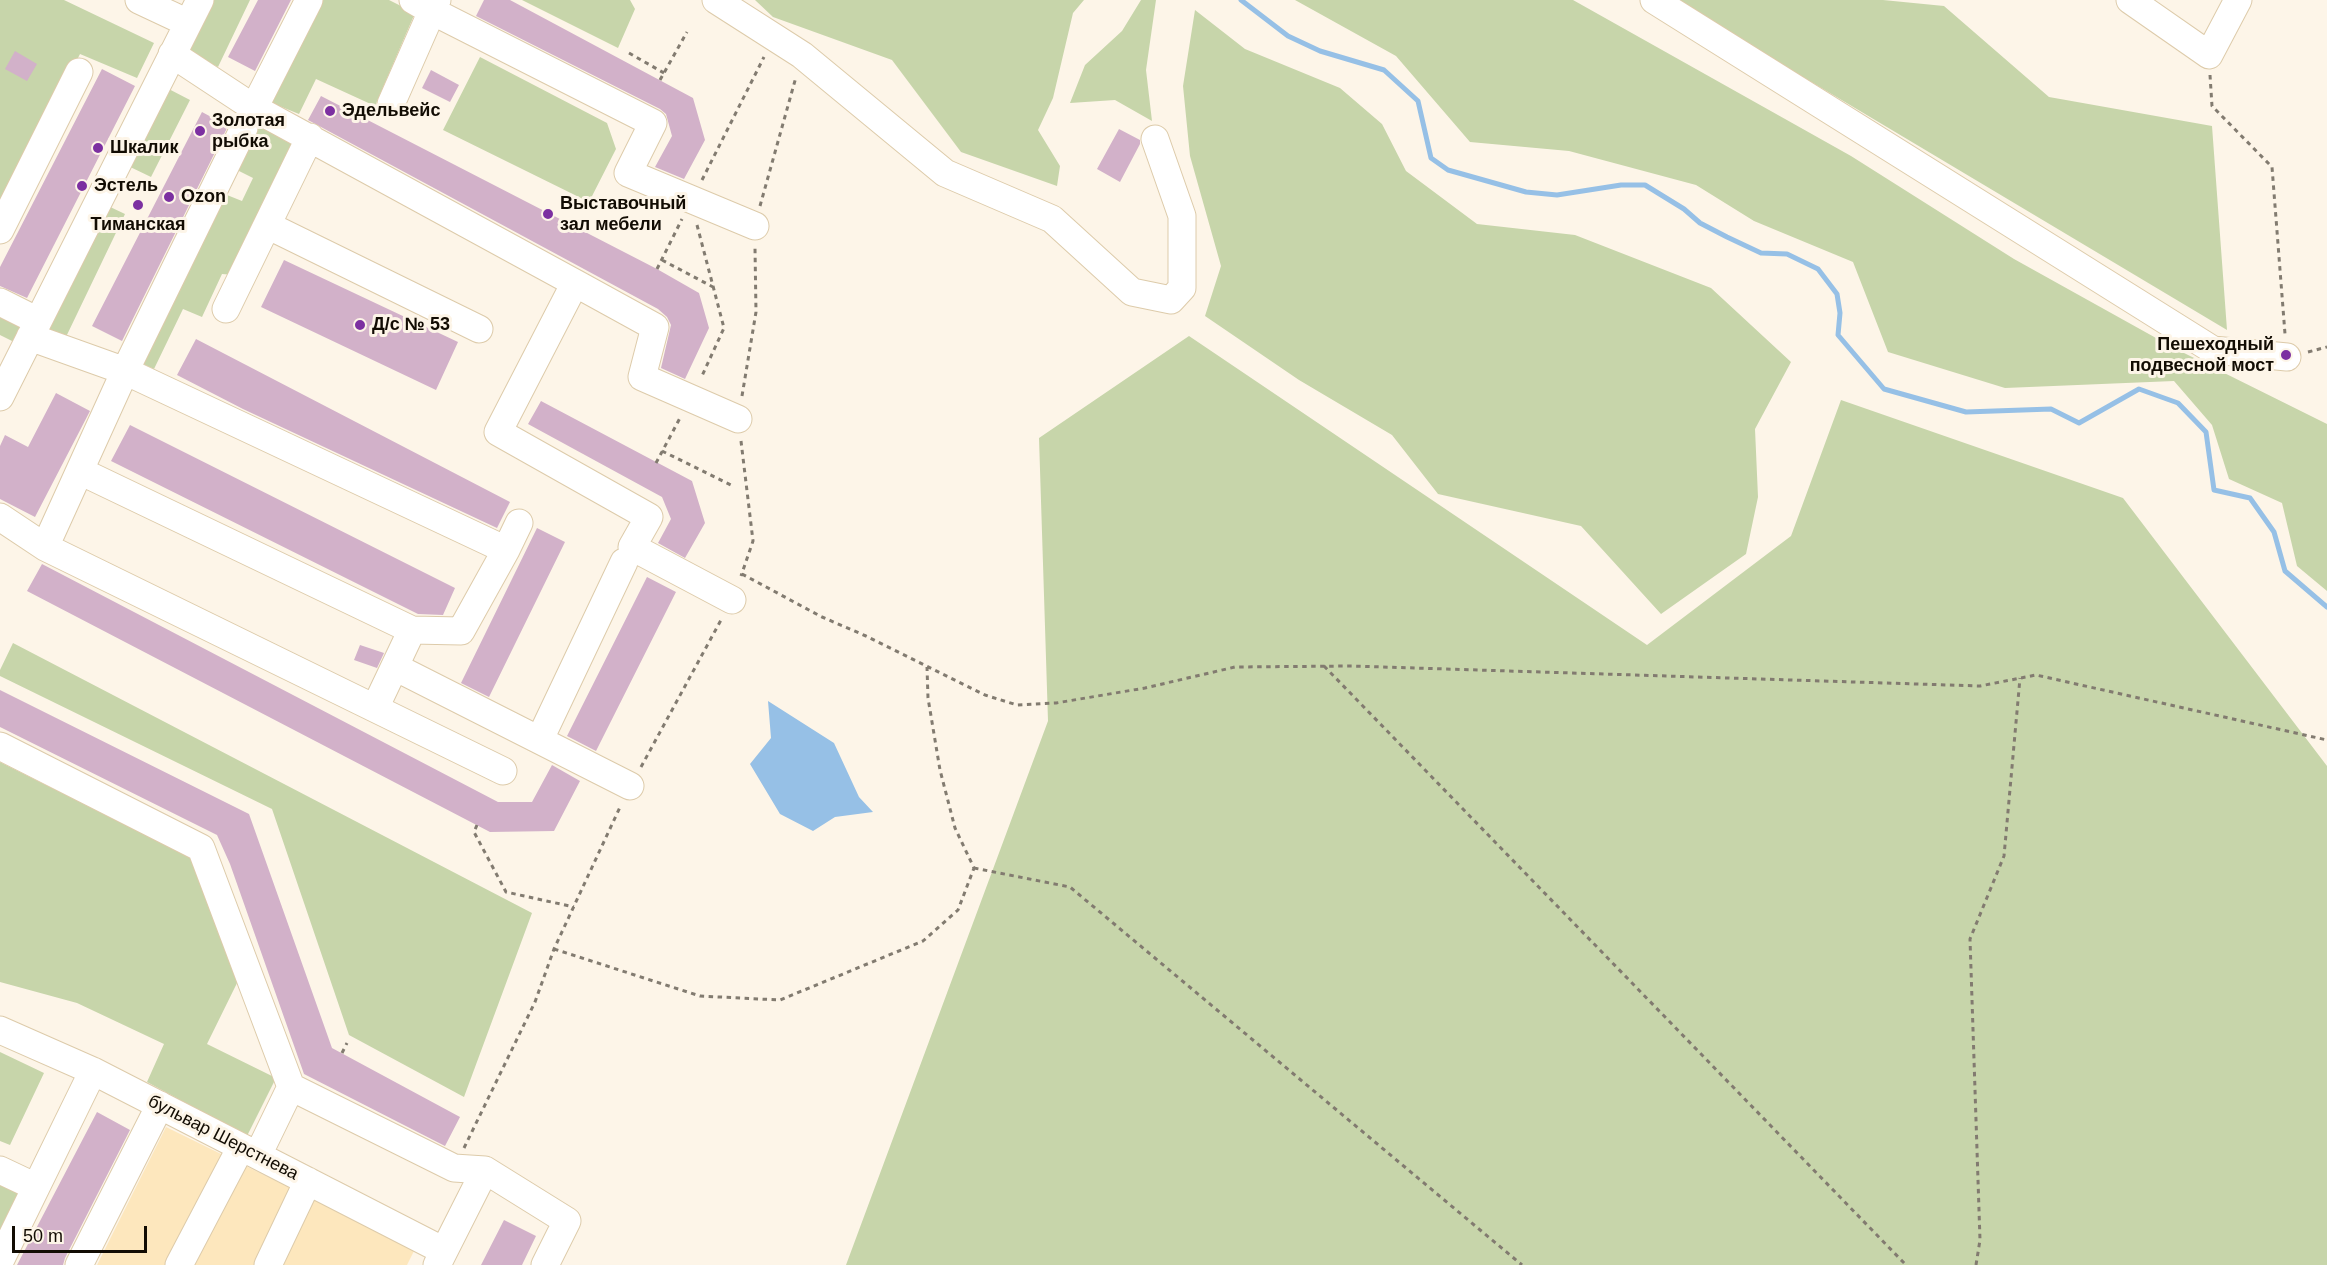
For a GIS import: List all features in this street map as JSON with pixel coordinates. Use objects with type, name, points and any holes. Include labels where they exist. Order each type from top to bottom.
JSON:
[{"type":"street","points":[[0,397],[8,363],[34,329],[194,12],[139,0]]},
{"type":"street","points":[[45,547],[126,371],[309,0]]},
{"type":"street","points":[[716,0],[802,55],[945,173],[1052,219],[1132,292],[1171,300],[1182,288],[1182,216],[1155,139]]},
{"type":"street","points":[[1654,0],[2213,350],[2287,357]]},
{"type":"street","points":[[2130,0],[2209,56],[2238,0]]},
{"type":"street","points":[[391,104],[427,4],[653,123],[628,173],[754,226]]},
{"type":"street","points":[[172,54],[249,118],[310,137],[655,327],[642,377],[738,419]]},
{"type":"street","points":[[0,230],[79,72]]},
{"type":"street","points":[[226,309],[310,137]]},
{"type":"street","points":[[267,225],[479,329]]},
{"type":"street","points":[[575,283],[498,432],[649,517],[632,547],[732,600]]},
{"type":"street","points":[[0,302],[34,329],[506,550]]},
{"type":"street","points":[[80,471],[412,630],[461,631],[519,523]]},
{"type":"street","points":[[0,517],[45,547],[503,771]]},
{"type":"street","points":[[540,740],[624,562]]},
{"type":"street","points":[[375,708],[412,630]]},
{"type":"street","points":[[395,667],[630,786]]},
{"type":"street","points":[[0,746],[201,848],[291,1087],[454,1168],[485,1170],[567,1221],[545,1265]]},
{"type":"street","name":"бульвар Шерстнева","points":[[0,1030],[93,1071],[250,1151],[308,1181],[441,1258]]},
{"type":"street","points":[[0,1261],[93,1071]]},
{"type":"street","points":[[179,1265],[291,1087]]},
{"type":"street","points":[[79,1265],[160,1106]]},
{"type":"street","points":[[0,1170],[36,1187]]},
{"type":"street","points":[[441,1258],[485,1170]]},
{"type":"street","points":[[268,1265],[308,1181]]},
{"type":"path","points":[[660,80],[687,32]]},
{"type":"path","points":[[629,53],[664,73]]},
{"type":"path","points":[[454,1168],[535,1002],[554,949],[630,786],[732,600],[753,541],[738,419],[756,312],[754,226],[802,55]]},
{"type":"path","points":[[2209,56],[2212,106],[2272,167],[2287,357]]},
{"type":"path","points":[[657,269],[691,201]]},
{"type":"path","points":[[662,260],[714,287]]},
{"type":"path","points":[[656,463],[691,399]]},
{"type":"path","points":[[662,451],[733,486]]},
{"type":"path","points":[[742,574],[822,617],[985,695],[1017,705],[1056,703],[1145,688],[1236,667],[1324,666],[1980,686],[2036,675],[2327,740]]},
{"type":"path","points":[[554,949],[700,996],[780,1000],[923,941],[958,910],[974,868],[955,828],[940,770],[928,698],[927,666]]},
{"type":"path","points":[[1324,666],[1906,1265]]},
{"type":"path","points":[[1976,1265],[1980,1240],[1970,939],[2004,856],[2020,678]]},
{"type":"path","points":[[477,825],[474,832],[506,892],[574,907]]},
{"type":"path","points":[[974,868],[1070,887],[1522,1265]]},
{"type":"path","points":[[342,1053],[347,1043]]},
{"type":"shaded area","points":[[166,1127],[415,1249],[407,1265],[97,1265]]},
{"type":"green space","points":[[0,0],[64,0],[154,43],[137,78],[80,54],[0,212]]},
{"type":"green space","points":[[210,0],[250,0],[218,67],[185,51]]},
{"type":"green space","points":[[319,0],[389,0],[415,13],[375,106],[316,79],[299,114],[267,101]]},
{"type":"green space","points":[[522,0],[630,0],[635,9],[618,48]]},
{"type":"green space","points":[[755,0],[1084,0],[1073,13],[1053,98],[1038,130],[1060,166],[1057,186],[961,152],[892,60],[773,17]]},
{"type":"green space","points":[[1141,0],[1156,0],[1146,70],[1152,121],[1115,100],[1070,103],[1085,65],[1122,31]]},
{"type":"green space","points":[[1295,0],[1573,0],[1851,156],[2014,259],[2174,348],[2327,424],[2327,591],[2297,566],[2282,503],[2229,479],[2212,425],[2174,381],[2005,388],[1888,352],[1853,262],[1754,221],[1696,185],[1569,151],[1470,142],[1396,56]]},
{"type":"green space","points":[[1674,0],[1883,0],[1944,6],[2049,97],[2212,126],[2227,330]]},
{"type":"green space","points":[[1195,10],[1245,49],[1340,88],[1382,124],[1406,171],[1477,224],[1575,235],[1711,288],[1791,362],[1755,429],[1758,497],[1746,554],[1661,614],[1581,526],[1438,494],[1392,435],[1299,380],[1205,316],[1221,266],[1190,156],[1183,86]]},
{"type":"green space","points":[[480,57],[607,123],[616,149],[589,202],[443,130]]},
{"type":"green space","points":[[163,86],[190,100],[151,177],[124,164]]},
{"type":"green space","points":[[256,123],[294,145],[235,275],[222,274],[202,317],[183,309],[154,369],[141,363],[222,193],[242,201],[253,178],[235,169]]},
{"type":"green space","points":[[106,205],[125,214],[65,339],[46,330]]},
{"type":"green space","points":[[0,312],[22,323],[14,342],[0,335]]},
{"type":"green space","points":[[1189,336],[1647,645],[1791,536],[1841,400],[2123,498],[2327,766],[2327,1265],[846,1265],[1048,721],[1039,438]]},
{"type":"green space","points":[[13,643],[532,913],[464,1097],[349,1035],[272,809],[0,676],[0,670]]},
{"type":"green space","points":[[0,762],[191,858],[238,981],[207,1044],[276,1078],[247,1136],[147,1082],[164,1044],[77,1003],[0,982]]},
{"type":"green space","points":[[0,1052],[44,1073],[10,1145],[0,1141]]},
{"type":"green space","points":[[0,1180],[23,1192],[0,1238]]},
{"type":"water","points":[[768,701],[834,743],[859,797],[873,812],[835,817],[813,831],[780,814],[750,764],[771,738]]},
{"type":"building","points":[[258,0],[291,0],[255,71],[228,57]]},
{"type":"building","points":[[484,0],[510,0],[693,98],[705,140],[684,179],[655,167],[672,136],[666,114],[476,16]]},
{"type":"building","points":[[15,51],[37,64],[27,81],[5,69]]},
{"type":"building","points":[[102,69],[135,86],[27,298],[0,286],[0,267]]},
{"type":"building","points":[[431,70],[459,85],[450,102],[422,88]]},
{"type":"building","points":[[321,96],[657,269],[699,293],[709,328],[685,379],[661,368],[671,325],[667,317],[658,309],[308,120]]},
{"type":"building","points":[[202,112],[228,126],[122,341],[92,326]]},
{"type":"building","points":[[1119,129],[1140,140],[1120,182],[1097,169]]},
{"type":"building","name":"Д/с № 53","points":[[284,260],[458,342],[436,390],[261,307]]},
{"type":"building","points":[[196,339],[510,502],[497,528],[243,409],[177,375]]},
{"type":"building","points":[[56,393],[90,411],[35,517],[0,499],[0,446],[5,435],[28,447]]},
{"type":"building","points":[[541,401],[692,481],[705,523],[685,558],[658,543],[671,519],[662,497],[528,424]]},
{"type":"building","points":[[130,425],[455,588],[443,615],[418,614],[111,461]]},
{"type":"building","points":[[537,528],[565,542],[489,697],[461,683]]},
{"type":"building","points":[[42,564],[498,802],[532,802],[552,765],[580,781],[554,831],[490,832],[27,591]]},
{"type":"building","points":[[647,577],[676,592],[596,751],[567,736]]},
{"type":"building","points":[[360,645],[384,653],[377,668],[354,660]]},
{"type":"building","points":[[0,690],[249,814],[332,1048],[460,1117],[445,1146],[304,1074],[230,864],[217,835],[0,727]]},
{"type":"building","points":[[97,1112],[130,1130],[63,1265],[17,1265]]},
{"type":"building","points":[[504,1220],[536,1236],[522,1265],[481,1265]]},
{"type":"waterway","points":[[1241,0],[1288,36],[1320,51],[1384,70],[1418,101],[1431,158],[1448,170],[1526,192],[1557,195],[1621,185],[1645,185],[1684,209],[1700,223],[1727,237],[1761,253],[1787,254],[1818,269],[1837,294],[1840,313],[1838,335],[1884,389],[1966,412],[2051,409],[2079,423],[2139,389],[2178,403],[2206,432],[2214,490],[2250,498],[2274,532],[2285,571],[2327,607]]},
{"type":"place","name":"Эдельвейс","points":[[330,111]]},
{"type":"place","name":"Золотая рыбка","points":[[200,131]]},
{"type":"place","name":"Шкалик","points":[[98,148]]},
{"type":"place","name":"Эстель","points":[[82,186]]},
{"type":"place","name":"Ozon","points":[[169,197]]},
{"type":"place","name":"Тиманская","points":[[138,205]]},
{"type":"place","name":"Выставочный зал мебели","points":[[548,214]]},
{"type":"place","name":"Д/с № 53","points":[[360,325]]},
{"type":"place","name":"Пешеходный подвесной мост","points":[[2286,355]]}]
